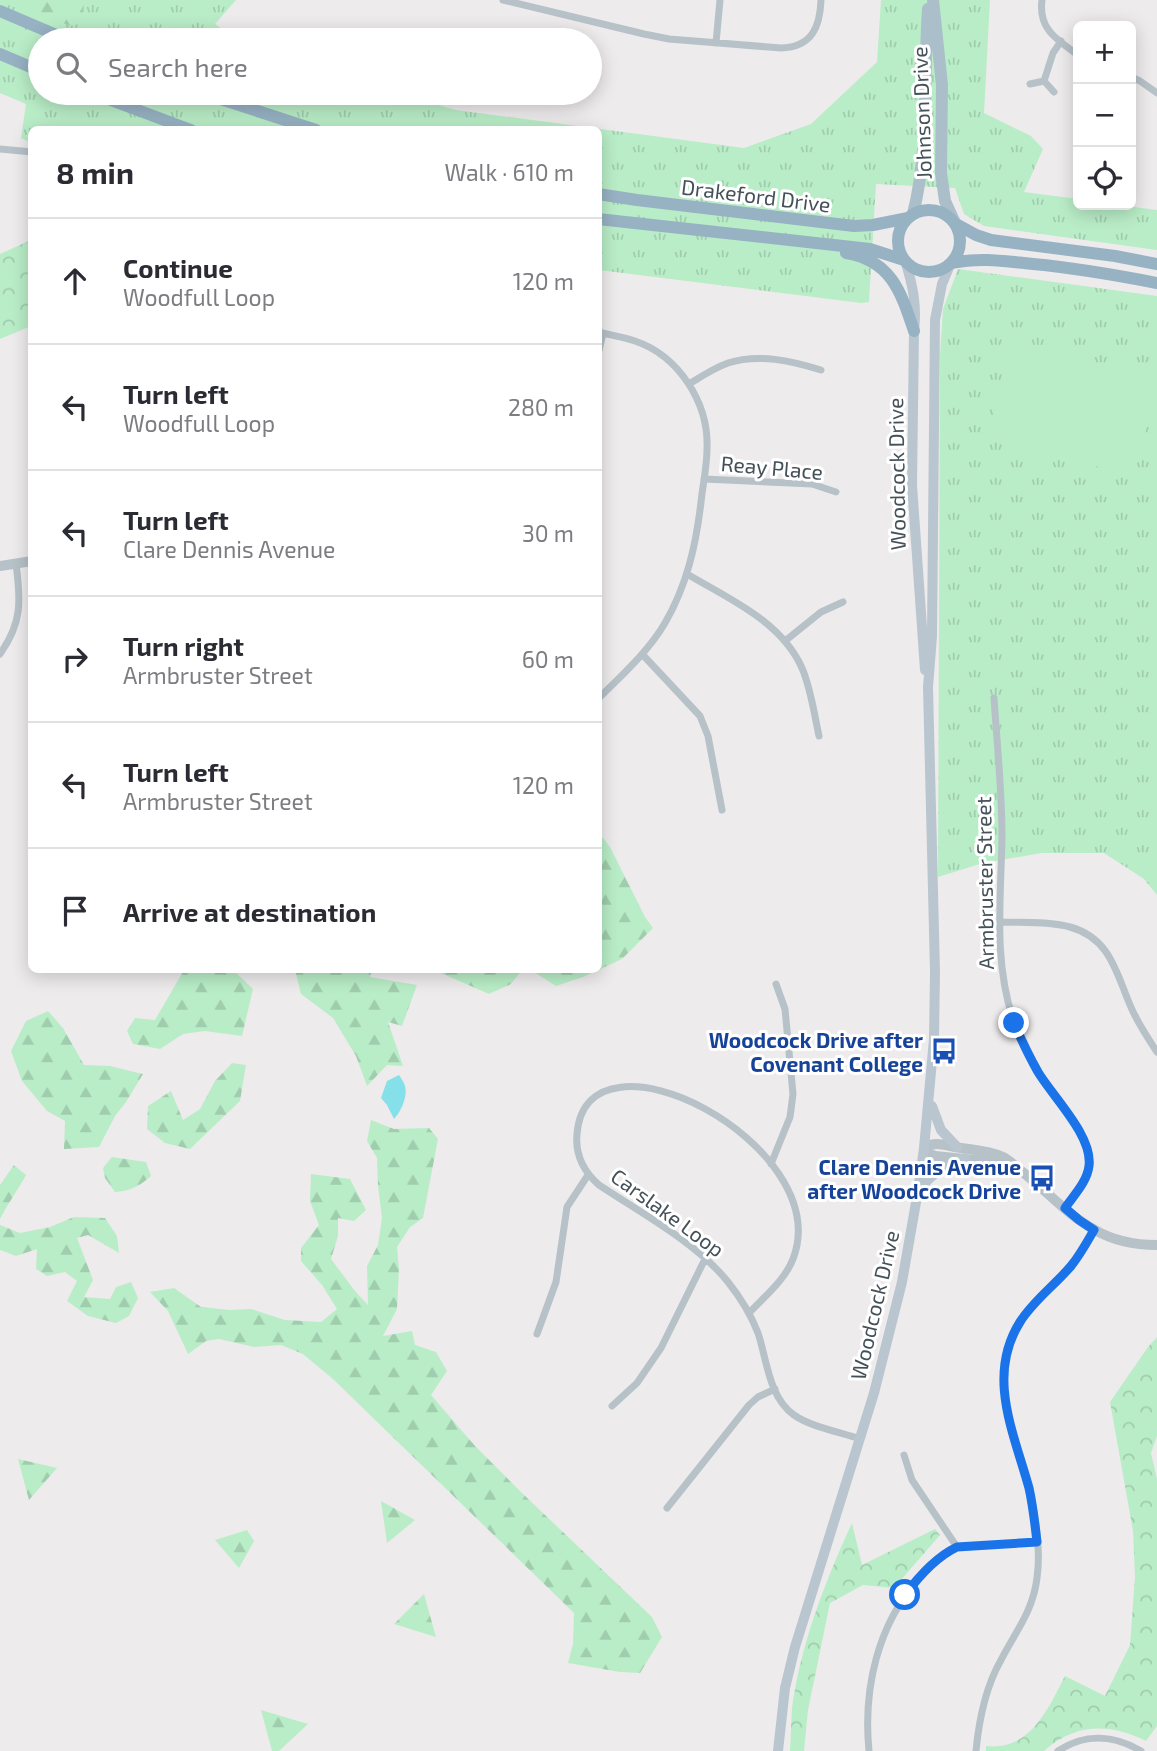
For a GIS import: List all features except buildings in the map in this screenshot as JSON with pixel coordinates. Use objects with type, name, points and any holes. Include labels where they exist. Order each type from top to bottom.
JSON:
[{"type":"highway","points":[[0,11],[40,28]]},
{"type":"highway","points":[[0,54],[28,66]]},
{"type":"highway","points":[[124,105],[180,126]]},
{"type":"highway","points":[[239,105],[304,126]]},
{"type":"highway","name":"Drakeford Drive","points":[[602,195],[854,226],[873,225],[910,216]]},
{"type":"highway","points":[[928,210],[948,216],[955,224],[961,240],[957,257],[943,270],[927,273],[905,261],[898,241],[900,231],[910,216],[928,210]]},
{"type":"highway","name":"Drakeford Drive","points":[[602,219],[870,249],[905,261]]},
{"type":"highway","points":[[955,224],[991,240],[1157,264]]},
{"type":"highway","points":[[824,243],[833,251],[865,258],[886,272],[903,296],[914,331]]},
{"type":"highway","points":[[951,264],[978,258],[1055,266],[1157,283]]},
{"type":"main road","name":"Johnson Drive","points":[[910,216],[920,185],[923,155],[931,0]]},
{"type":"main road","name":"Johnson Drive","points":[[931,0],[942,85],[942,173],[945,201],[955,224]]},
{"type":"main road","name":"Woodcock Drive","points":[[905,261],[915,298],[916,314],[912,485],[928,687]]},
{"type":"main road","name":"Woodcock Drive","points":[[778,1751],[785,1688],[795,1647],[874,1393],[902,1282],[925,1148],[934,1039],[928,687],[932,636],[935,320],[942,284],[951,264]]},
{"type":"main road","points":[[930,1096],[933,1113],[941,1130],[957,1147]]},
{"type":"main road","points":[[918,1191],[939,1169],[965,1158]]},
{"type":"street","points":[[503,0],[668,39],[781,48],[799,45],[813,34],[818,24],[821,0]]},
{"type":"street","points":[[716,43],[720,0]]},
{"type":"street","points":[[1042,0],[1040,12],[1043,23],[1049,32],[1073,51]]},
{"type":"street","points":[[1044,81],[1060,41]]},
{"type":"street","points":[[1136,79],[1157,93]]},
{"type":"street","points":[[1030,84],[1044,81]]},
{"type":"street","points":[[1044,81],[1054,92]]},
{"type":"street","points":[[0,149],[28,152]]},
{"type":"street","points":[[602,333],[636,341],[651,348],[678,370],[689,384],[702,411],[708,449],[696,537],[675,607],[642,654],[602,695]]},
{"type":"street","points":[[689,384],[729,363],[757,358],[794,361],[821,370]]},
{"type":"street","name":"Reay Place","points":[[704,479],[812,484],[836,492]]},
{"type":"street","points":[[0,566],[28,562]]},
{"type":"street","points":[[0,654],[16,625],[19,590],[16,564]]},
{"type":"street","points":[[687,574],[753,613],[785,640],[801,666],[808,684],[819,736]]},
{"type":"street","points":[[785,640],[821,612],[843,602]]},
{"type":"street","points":[[642,654],[700,716],[708,736],[722,810]]},
{"type":"street","name":"Armbruster Street","points":[[994,698],[1001,803],[999,943],[1006,996],[1025,1048],[1082,1135],[1089,1153],[1087,1176],[1065,1208]]},
{"type":"street","points":[[1000,922],[1070,927],[1096,940],[1114,963],[1137,1020],[1157,1052]]},
{"type":"street","points":[[771,1164],[790,1117],[793,1094],[785,1009],[776,984]]},
{"type":"street","name":"Carslake Loop","points":[[749,1313],[785,1274],[793,1260],[797,1244],[797,1219],[786,1185],[771,1164],[737,1129],[707,1108],[665,1091],[643,1087],[611,1089],[599,1094],[582,1114],[576,1140],[588,1175],[706,1257],[730,1283],[758,1333],[779,1400],[786,1409],[796,1417],[860,1439]]},
{"type":"street","points":[[1021,1171],[984,1161],[935,1156],[925,1148],[939,1143],[980,1149],[1005,1158],[1094,1230],[1124,1241],[1157,1245]]},
{"type":"street","points":[[537,1334],[556,1282],[567,1207],[588,1175]]},
{"type":"street","points":[[976,1751],[982,1709],[989,1684],[1024,1622],[1032,1602],[1038,1570],[1037,1542],[1029,1490],[1005,1404],[1004,1365],[1012,1338],[1021,1321],[1070,1267],[1094,1230]]},
{"type":"street","points":[[612,1406],[637,1383],[661,1348],[706,1257]]},
{"type":"street","points":[[667,1508],[749,1405],[775,1389]]},
{"type":"street","points":[[904,1455],[912,1480],[957,1547]]},
{"type":"street","points":[[869,1751],[868,1702],[873,1673],[885,1632],[914,1584],[932,1564],[957,1547],[1037,1542]]},
{"type":"street","points":[[1058,1751],[1072,1742],[1093,1738],[1116,1740],[1141,1751]]},
{"type":"green space","points":[[0,0],[236,0],[215,24],[221,28],[28,28],[28,105],[438,105],[456,110],[577,126],[28,126],[28,142],[21,138],[26,104],[0,93]]},
{"type":"green space","points":[[8,0],[84,0],[83,21],[71,26]]},
{"type":"green space","points":[[881,0],[990,0],[984,113],[1031,136],[1043,149],[1024,192],[1073,198],[1073,210],[1136,210],[1136,207],[1157,210],[1157,250],[984,226],[964,214],[955,188],[876,184],[869,302],[602,270],[602,129],[744,148],[811,124],[877,62]]},
{"type":"green space","points":[[28,241],[28,327],[0,339],[0,254]]},
{"type":"green space","points":[[958,269],[1157,296],[1157,895],[1144,879],[1104,853],[1042,853],[983,863],[938,877],[940,355],[943,309]]},
{"type":"green space","points":[[1013,342],[1157,380],[1134,476],[987,438]]},
{"type":"green space","points":[[602,837],[653,928],[622,959],[602,968]]},
{"type":"green space","points":[[182,973],[236,973],[253,989],[242,1036],[205,1031],[183,1034],[160,1049],[133,1044],[127,1031],[135,1018],[155,1020]]},
{"type":"green space","points":[[296,973],[371,973],[370,977],[417,985],[402,1026],[388,1022],[403,1066],[387,1065],[367,1086],[356,1056],[333,1018],[301,994]]},
{"type":"green space","points":[[441,973],[520,973],[511,984],[489,994]]},
{"type":"green space","points":[[536,973],[592,973],[583,977],[556,986]]},
{"type":"green space","points":[[48,1011],[63,1028],[84,1065],[110,1066],[143,1074],[115,1116],[99,1147],[64,1149],[65,1121],[47,1111],[22,1081],[11,1051],[26,1021]]},
{"type":"green space","points":[[232,1063],[246,1065],[240,1101],[190,1149],[165,1143],[147,1129],[148,1106],[171,1091],[183,1120],[200,1109],[215,1081]]},
{"type":"green space","points":[[371,1120],[394,1129],[429,1128],[438,1139],[423,1218],[410,1227],[397,1247],[397,1309],[383,1336],[412,1331],[415,1345],[436,1352],[447,1371],[431,1395],[475,1446],[652,1617],[662,1637],[640,1673],[568,1663],[573,1644],[574,1613],[334,1380],[303,1354],[281,1345],[254,1347],[219,1339],[206,1341],[188,1354],[168,1311],[150,1292],[174,1288],[201,1307],[251,1309],[285,1320],[321,1322],[337,1309],[322,1285],[301,1261],[301,1248],[319,1225],[310,1201],[311,1174],[350,1179],[366,1210],[354,1221],[338,1218],[338,1236],[331,1259],[368,1305],[367,1266],[378,1245],[382,1218],[377,1158],[367,1141]]},
{"type":"green space","points":[[112,1157],[146,1162],[151,1176],[134,1187],[115,1192],[105,1178],[103,1168]]},
{"type":"green space","points":[[14,1165],[26,1175],[0,1219],[0,1185]]},
{"type":"green space","points":[[74,1217],[105,1218],[117,1236],[119,1253],[88,1235],[77,1238],[93,1280],[84,1297],[110,1299],[116,1287],[131,1282],[138,1298],[129,1316],[116,1323],[88,1316],[67,1301],[77,1281],[65,1272],[47,1276],[36,1269],[37,1249],[16,1256],[0,1250],[0,1225],[20,1233],[50,1227]]},
{"type":"green space","points":[[1157,1337],[1157,1436],[1151,1453],[1157,1479],[1157,1726],[1146,1741],[1119,1731],[1093,1729],[1068,1735],[1044,1751],[986,1751],[986,1746],[1001,1746],[1026,1735],[1052,1702],[1065,1676],[1105,1696],[1130,1645],[1135,1577],[1133,1531],[1110,1402]]},
{"type":"green space","points":[[18,1459],[57,1468],[29,1500]]},
{"type":"green space","points":[[381,1501],[415,1520],[387,1543]]},
{"type":"green space","points":[[852,1523],[862,1565],[935,1529],[940,1535],[894,1588],[863,1585],[830,1603],[808,1710],[804,1751],[790,1751],[792,1708],[801,1660],[832,1568]]},
{"type":"green space","points":[[247,1530],[254,1541],[239,1568],[215,1540]]},
{"type":"green space","points":[[424,1594],[436,1637],[394,1624]]},
{"type":"green space","points":[[261,1710],[308,1724],[279,1751],[272,1751]]},
{"type":"water","points":[[399,1075],[405,1085],[406,1094],[394,1119],[381,1098],[387,1081]]},
{"type":"place","name":"Woodcock Drive after Covenant College","points":[[944,1051]]},
{"type":"place","name":"Clare Dennis Avenue after Woodcock Drive","points":[[1042,1178]]},
{"type":"route","points":[[905,1595],[932,1564],[957,1547],[1037,1542],[1029,1490],[1005,1404],[1004,1365],[1012,1338],[1021,1321],[1070,1267],[1094,1230],[1065,1208],[1087,1176],[1090,1165],[1087,1146],[1039,1073],[1014,1023]]}]
